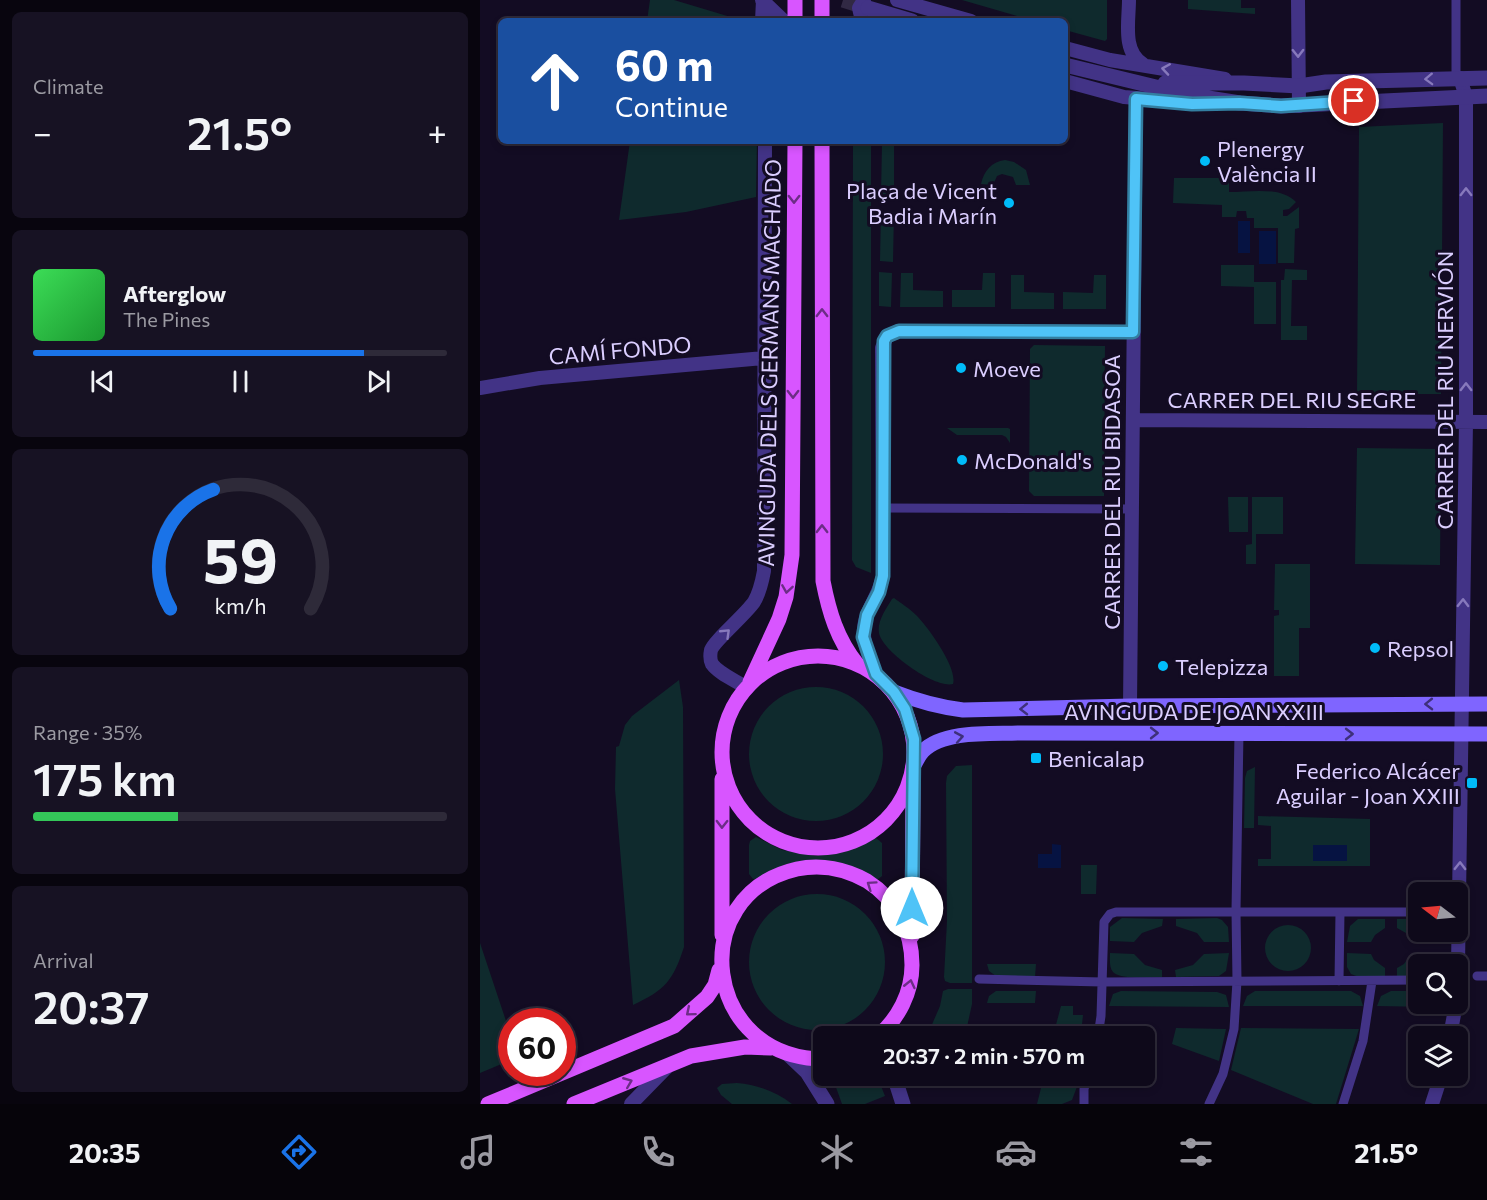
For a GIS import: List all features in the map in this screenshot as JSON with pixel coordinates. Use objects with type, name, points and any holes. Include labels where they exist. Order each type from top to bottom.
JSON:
[{"type":"main road","points":[[795,0],[795,18]]},
{"type":"main road","points":[[822,0],[822,18]]},
{"type":"main road","name":"AVINGUDA DELS GERMANS MACHADO","points":[[748,687],[780,619],[786,597],[792,555],[795,144]]},
{"type":"main road","points":[[822,144],[823,581],[840,638],[857,664]]},
{"type":"main road","points":[[813,1058],[788,1054],[772,1048],[755,1036],[730,1004],[724,985],[721,960],[723,745],[730,714],[748,687],[771,668],[789,660],[831,656],[857,664],[876,674],[894,692],[910,721],[914,739],[912,973],[907,995],[897,1016],[888,1026]]},
{"type":"main road","name":"AVINGUDA DE JOAN XXIII","points":[[894,692],[914,700],[963,710],[1130,706],[1487,704]]},
{"type":"main road","name":"AVINGUDA DE JOAN XXIII","points":[[913,769],[923,751],[938,741],[966,735],[1018,733],[1487,734]]},
{"type":"main road","points":[[723,745],[725,776],[730,790],[744,812],[761,829],[774,837],[805,847],[830,847],[853,842],[881,825],[902,800],[913,769]]},
{"type":"main road","points":[[488,1104],[674,1026],[707,998],[715,985],[725,937],[732,920],[748,897],[770,879],[787,872],[824,867],[842,870],[875,886],[900,914],[908,932],[912,950]]},
{"type":"main road","points":[[574,1104],[693,1056],[746,1047],[772,1048]]},
{"type":"street","points":[[763,0],[781,17]]},
{"type":"street","points":[[763,0],[763,18]]},
{"type":"street","points":[[897,0],[960,18]]},
{"type":"street","points":[[1129,0],[1130,50],[1136,60],[1145,65]]},
{"type":"street","points":[[1298,0],[1299,106]]},
{"type":"street","points":[[1456,0],[1458,78]]},
{"type":"street","points":[[865,10],[899,18]]},
{"type":"street","points":[[764,18],[767,13],[781,17]]},
{"type":"street","points":[[1068,49],[1110,60],[1244,83]]},
{"type":"street","points":[[1068,66],[1190,95],[1240,103]]},
{"type":"street","name":"CARRER DEL RIU NERVIÓN","points":[[1458,78],[1466,97],[1466,422],[1459,882]]},
{"type":"street","points":[[1135,82],[1299,86],[1326,82],[1487,78]]},
{"type":"street","points":[[1068,82],[1136,99],[1192,104],[1240,103],[1299,106],[1354,101],[1487,96]]},
{"type":"street","name":"CARRER DEL RIU BIDASOA","points":[[1130,706],[1136,99]]},
{"type":"street","points":[[748,687],[716,668],[710,657],[714,644],[728,632],[753,602],[760,590],[764,571],[765,144]]},
{"type":"street","points":[[876,674],[863,637],[867,615],[879,592],[883,576],[882,348],[887,336],[899,331],[1133,332]]},
{"type":"street","name":"CAMÍ FONDO","points":[[480,388],[540,378],[764,358]]},
{"type":"street","name":"CARRER DEL RIU SEGRE","points":[[1133,420],[1487,422]]},
{"type":"street","points":[[883,508],[1132,509]]},
{"type":"street","points":[[1209,1104],[1223,1074],[1232,1044],[1237,981],[1239,733]]},
{"type":"street","points":[[1099,1026],[1104,922],[1110,914],[1116,912],[1236,911],[1408,912]]},
{"type":"street","points":[[1340,912],[1340,981]]},
{"type":"street","points":[[980,979],[1408,980]]},
{"type":"street","points":[[1343,1104],[1363,1041],[1372,981]]},
{"type":"street","points":[[894,1026],[897,1016]]},
{"type":"street","points":[[788,1054],[807,1072],[827,1104]]},
{"type":"street","points":[[631,1104],[670,1064]]},
{"type":"street","points":[[897,1086],[903,1104]]},
{"type":"street","points":[[1084,1104],[1085,1086]]},
{"type":"street","points":[[1432,1104],[1438,1086]]},
{"type":"green space","points":[[650,0],[674,0],[734,18],[647,18]]},
{"type":"green space","points":[[962,0],[1107,0],[1107,39],[1105,41],[1068,31],[1068,18],[1024,18]]},
{"type":"green space","points":[[1188,0],[1241,0],[1241,8],[1255,8],[1255,14],[1188,9]]},
{"type":"green space","points":[[1443,123],[1441,394],[1357,394],[1359,127]]},
{"type":"green space","points":[[630,144],[757,144],[756,197],[686,212],[619,220]]},
{"type":"green space","points":[[853,144],[871,144],[871,573],[856,567],[852,560]]},
{"type":"green space","points":[[882,144],[894,145],[894,195],[881,194]]},
{"type":"green space","points":[[1005,160],[1014,162],[1026,170],[1030,185],[1016,185],[1013,177],[1002,174],[997,176],[993,185],[981,184],[989,168]]},
{"type":"green space","points":[[1174,178],[1229,178],[1229,192],[1265,191],[1289,197],[1296,202],[1289,209],[1283,210],[1283,216],[1287,216],[1299,207],[1299,228],[1295,229],[1294,263],[1278,263],[1278,228],[1254,228],[1254,218],[1247,218],[1246,211],[1237,211],[1236,217],[1222,217],[1222,205],[1173,203]]},
{"type":"green space","points":[[881,211],[894,212],[893,262],[880,261]]},
{"type":"green space","points":[[1221,265],[1254,265],[1254,282],[1276,282],[1276,324],[1254,324],[1254,287],[1221,286]]},
{"type":"green space","points":[[1285,269],[1307,270],[1307,280],[1292,280],[1291,326],[1307,326],[1307,340],[1281,340],[1281,280],[1284,280]]},
{"type":"green space","points":[[879,272],[892,273],[891,307],[879,306]]},
{"type":"green space","points":[[901,273],[913,273],[913,290],[943,291],[943,307],[900,307]]},
{"type":"green space","points":[[983,273],[995,273],[995,307],[952,307],[952,290],[982,290]]},
{"type":"green space","points":[[1011,275],[1024,275],[1024,292],[1054,293],[1054,309],[1011,309]]},
{"type":"green space","points":[[1094,275],[1106,275],[1106,309],[1063,309],[1063,292],[1093,293]]},
{"type":"green space","points":[[1034,345],[1105,346],[1104,496],[1034,496],[1029,491],[1030,349]]},
{"type":"green space","points":[[947,428],[1008,428],[1010,429],[1010,443],[1002,435],[957,435]]},
{"type":"green space","points":[[1357,448],[1441,449],[1440,565],[1355,564]]},
{"type":"green space","points":[[1228,497],[1248,497],[1248,532],[1229,532]]},
{"type":"green space","points":[[1252,497],[1283,497],[1283,534],[1256,534],[1256,564],[1246,564],[1246,545],[1252,544]]},
{"type":"green space","points":[[1275,564],[1310,564],[1310,628],[1299,628],[1299,676],[1274,676],[1274,616],[1279,615],[1279,610],[1274,610]]},
{"type":"green space","points":[[894,598],[916,615],[928,629],[947,658],[953,684],[934,681],[922,675],[899,658],[882,641],[879,624]]},
{"type":"green space","points":[[679,680],[683,707],[684,947],[676,968],[666,983],[653,994],[633,1005],[615,789],[616,747],[619,746],[625,725],[632,716]]},
{"type":"green space","points":[[816,687],[842,692],[864,706],[878,728],[883,754],[878,780],[864,802],[842,816],[816,821],[790,816],[768,802],[754,780],[749,754],[754,728],[768,706],[790,692]]},
{"type":"green space","points":[[972,765],[972,983],[950,983],[945,981],[944,977],[947,921],[946,783],[947,776],[956,766]]},
{"type":"green space","points":[[1255,767],[1254,828],[1244,828],[1245,778],[1247,771]]},
{"type":"green space","points":[[1258,816],[1370,819],[1370,866],[1258,866],[1258,859],[1271,859],[1271,826],[1258,825]]},
{"type":"green space","points":[[756,837],[782,850],[817,856],[852,849],[876,838],[882,843],[882,876],[877,880],[834,863],[812,860],[787,864],[753,879],[749,874],[749,845],[750,841]]},
{"type":"green space","points":[[1081,865],[1097,865],[1096,894],[1081,894]]},
{"type":"green space","points":[[804,895],[830,895],[855,906],[873,924],[884,949],[884,975],[880,988],[865,1010],[840,1026],[813,1026],[813,1030],[791,1025],[769,1010],[754,988],[750,975],[750,949],[761,924],[779,906]]},
{"type":"green space","points":[[1122,918],[1163,919],[1162,926],[1142,933],[1134,942],[1110,941],[1110,927]]},
{"type":"green space","points":[[1217,918],[1228,927],[1229,942],[1204,942],[1197,933],[1176,926],[1176,919]]},
{"type":"green space","points":[[1358,919],[1385,919],[1385,928],[1375,935],[1371,942],[1347,942],[1350,926]]},
{"type":"green space","points":[[1397,919],[1408,919],[1408,937],[1397,928]]},
{"type":"green space","points":[[1288,925],[1297,926],[1305,931],[1310,939],[1310,957],[1305,965],[1297,970],[1288,971],[1279,970],[1271,965],[1266,957],[1265,948],[1266,939],[1271,931],[1279,926]]},
{"type":"green space","points":[[480,943],[502,1008],[498,1008],[498,1065],[480,1073]]},
{"type":"green space","points":[[1110,953],[1134,954],[1145,965],[1162,970],[1162,977],[1136,978],[1117,975],[1111,968]]},
{"type":"green space","points":[[1229,953],[1226,971],[1219,976],[1176,977],[1175,970],[1193,965],[1204,954]]},
{"type":"green space","points":[[1347,953],[1371,954],[1374,960],[1385,968],[1385,977],[1359,977],[1351,974],[1347,967]]},
{"type":"green space","points":[[1408,958],[1408,977],[1397,977],[1397,968]]},
{"type":"green space","points":[[987,964],[1036,964],[1035,977],[996,976],[989,971]]},
{"type":"green space","points":[[972,989],[972,1004],[967,1026],[931,1026],[940,1006],[943,991]]},
{"type":"green space","points":[[996,991],[1036,991],[1035,1003],[987,1003],[989,996]]},
{"type":"green space","points":[[1121,991],[1217,992],[1226,995],[1229,1007],[1109,1006],[1113,994]]},
{"type":"green space","points":[[1255,991],[1351,991],[1360,996],[1363,1006],[1243,1006],[1247,996]]},
{"type":"green space","points":[[1391,991],[1408,991],[1408,1007],[1377,1006],[1381,996]]},
{"type":"green space","points":[[1061,1006],[1073,1006],[1073,1015],[1083,1015],[1082,1026],[1056,1026]]},
{"type":"green space","points":[[1176,1028],[1226,1029],[1219,1061],[1172,1044]]},
{"type":"green space","points":[[1241,1028],[1359,1029],[1336,1104],[1313,1104],[1231,1070]]},
{"type":"green space","points":[[737,1083],[766,1089],[792,1104],[732,1104],[721,1095],[717,1088],[722,1084]]},
{"type":"green space","points":[[836,1086],[881,1086],[885,1096],[865,1104],[842,1104]]},
{"type":"green space","points":[[1042,1086],[1077,1086],[1072,1100],[1062,1104],[1037,1104]]},
{"type":"shaded area","points":[[1238,221],[1250,221],[1250,253],[1238,253]]},
{"type":"shaded area","points":[[1259,231],[1276,231],[1276,264],[1259,264]]},
{"type":"shaded area","points":[[1052,844],[1061,845],[1061,868],[1038,868],[1038,854],[1052,854]]},
{"type":"shaded area","points":[[1313,845],[1347,845],[1347,861],[1313,861]]},
{"type":"tunnel","points":[[843,0],[868,8]]},
{"type":"place","name":"Plenergy València II","points":[[1205,161]]},
{"type":"place","name":"Plaça de Vicent Badia i Marín","points":[[1009,203]]},
{"type":"place","name":"Moeve","points":[[961,368]]},
{"type":"place","name":"McDonald's","points":[[962,460]]},
{"type":"place","name":"Repsol","points":[[1375,648]]},
{"type":"place","name":"Telepizza","points":[[1163,666]]},
{"type":"place","name":"Benicalap","points":[[1036,758]]},
{"type":"place","name":"Federico Alcácer Aguilar - Joan XXIII","points":[[1472,783]]},
{"type":"route","points":[[912,908],[914,739],[905,709],[894,692],[876,674],[863,637],[867,615],[879,592],[883,576],[882,348],[884,341],[887,336],[899,331],[1133,332],[1136,99],[1192,104],[1240,103],[1281,106],[1354,101]]}]
